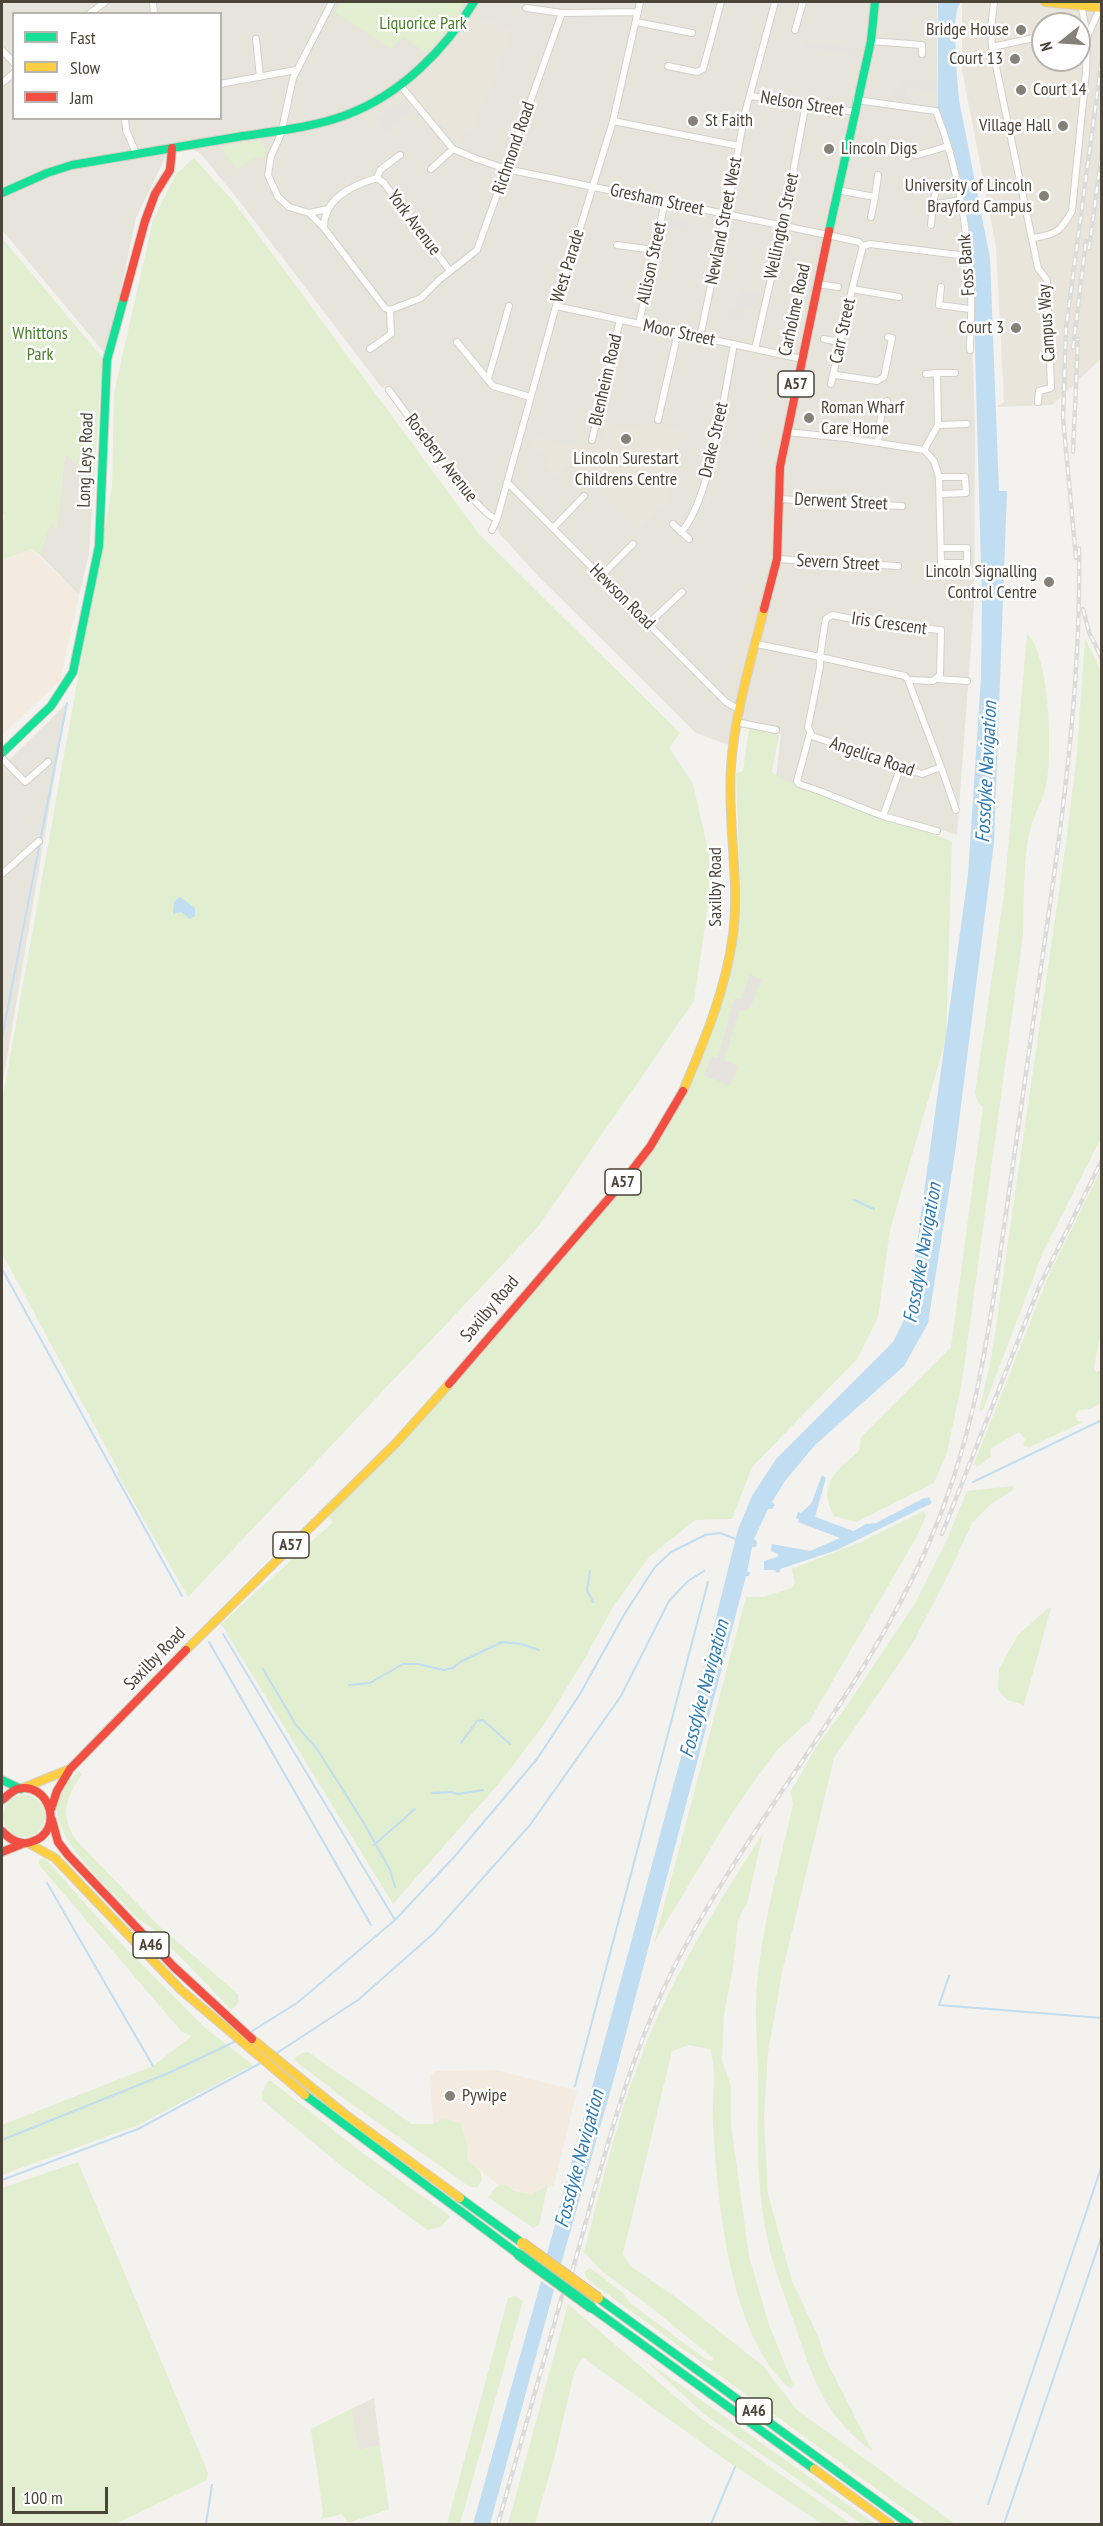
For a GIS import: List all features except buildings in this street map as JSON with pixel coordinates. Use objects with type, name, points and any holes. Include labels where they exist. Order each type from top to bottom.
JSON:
[{"type":"main road","points":[[2,193],[47,173],[72,165],[314,124],[346,115],[372,103],[400,85],[441,48],[459,27],[474,2]]},
{"type":"main road","name":"Carholme Road","points":[[731,768],[738,709],[758,644],[777,559],[780,467],[786,432],[856,100],[871,41],[875,2]]},
{"type":"main road","points":[[1045,2],[1082,8],[1101,8]]},
{"type":"main road","name":"Long Leys Road","points":[[2,753],[54,704],[69,684],[73,672],[99,546],[107,360],[145,221],[155,194],[170,170],[172,148]]},
{"type":"main road","name":"Saxilby Road","points":[[25,1843],[42,1837],[57,1791],[70,1769],[250,1585],[402,1436],[622,1183],[659,1134],[689,1077],[725,978],[733,935],[735,879],[731,768]]},
{"type":"main road","name":"Saxilby Road","points":[[2,1800],[9,1793],[70,1769]]},
{"type":"main road","points":[[2,1780],[41,1794],[51,1815]]},
{"type":"main road","name":"A46","points":[[51,1815],[62,1849],[222,2019]]},
{"type":"main road","points":[[2,1832],[11,1840],[25,1843]]},
{"type":"main road","points":[[2,1852],[25,1843]]},
{"type":"main road","name":"A46","points":[[25,1843],[55,1858],[133,1943],[360,2139],[519,2254],[595,2303],[909,2524]]},
{"type":"main road","name":"A46","points":[[285,2073],[522,2243],[595,2303],[890,2524]]},
{"type":"street","points":[[92,12],[105,2]]},
{"type":"street","name":"West Parade","points":[[492,530],[612,121],[640,2]]},
{"type":"street","points":[[668,66],[697,72],[703,69],[721,2]]},
{"type":"street","name":"Newland Street West","points":[[699,337],[750,96],[775,2]]},
{"type":"street","points":[[795,30],[803,2]]},
{"type":"street","name":"Campus Way","points":[[994,2],[991,28],[992,47],[1034,238],[1038,268],[1047,280],[1051,388],[1039,391],[1038,402]]},
{"type":"street","points":[[331,3],[296,70],[281,130],[268,167],[270,183],[284,203],[309,213],[324,228],[386,308],[390,310],[391,334],[370,350]]},
{"type":"street","points":[[526,8],[562,13],[638,12]]},
{"type":"street","points":[[1082,8],[1083,12]]},
{"type":"street","points":[[1091,29],[1101,8]]},
{"type":"street","name":"Richmond Road","points":[[390,310],[421,298],[477,250],[562,13]]},
{"type":"street","points":[[636,22],[692,33]]},
{"type":"street","points":[[256,39],[260,78]]},
{"type":"street","points":[[992,47],[1031,39]]},
{"type":"street","points":[[871,41],[922,45],[921,54]]},
{"type":"street","points":[[222,84],[296,70]]},
{"type":"street","points":[[1034,238],[1053,234],[1059,230],[1072,211],[1086,72]]},
{"type":"street","points":[[400,85],[453,149],[431,169]]},
{"type":"street","name":"Nelson Street","points":[[750,96],[854,112]]},
{"type":"street","name":"Foss Bank","points":[[856,100],[936,111],[948,146],[960,200],[971,295],[970,350]]},
{"type":"street","name":"Wellington Street","points":[[755,349],[783,226],[806,103]]},
{"type":"street","points":[[125,120],[125,126],[137,154]]},
{"type":"street","points":[[612,121],[739,146]]},
{"type":"street","points":[[268,132],[276,143]]},
{"type":"street","points":[[847,145],[918,155],[948,146]]},
{"type":"street","name":"Gresham Street","points":[[453,149],[506,169],[828,235],[859,242],[864,246],[870,244],[967,256]]},
{"type":"street","points":[[324,228],[328,209],[348,189],[376,178],[380,170],[400,155]]},
{"type":"street","points":[[871,217],[878,175]]},
{"type":"street","name":"York Avenue","points":[[376,178],[384,183],[450,271]]},
{"type":"street","points":[[837,190],[874,196]]},
{"type":"street","points":[[931,225],[934,194]]},
{"type":"street","points":[[933,205],[960,200]]},
{"type":"street","name":"Allison Street","points":[[639,324],[664,201]]},
{"type":"street","points":[[309,213],[328,209]]},
{"type":"street","points":[[617,245],[654,250]]},
{"type":"street","name":"Carr Street","points":[[831,384],[864,246]]},
{"type":"street","points":[[818,284],[838,287]]},
{"type":"street","points":[[941,287],[939,305],[970,309]]},
{"type":"street","name":"Carr Street","points":[[852,289],[899,297]]},
{"type":"street","points":[[488,379],[508,306]]},
{"type":"street","name":"Moor Street","points":[[556,306],[802,359]]},
{"type":"street","name":"Blenheim Road","points":[[592,440],[620,320]]},
{"type":"street","points":[[658,420],[678,332]]},
{"type":"street","name":"Carr Street","points":[[834,372],[836,375],[877,381],[884,377],[892,338],[888,337]]},
{"type":"street","points":[[824,339],[840,342]]},
{"type":"street","points":[[457,342],[498,388],[530,397]]},
{"type":"street","name":"Drake Street","points":[[681,532],[691,521],[702,489],[734,344]]},
{"type":"street","points":[[926,374],[955,373]]},
{"type":"street","points":[[924,450],[938,425],[937,374]]},
{"type":"street","name":"Rosebery Avenue","points":[[389,390],[470,498],[491,519],[497,519]]},
{"type":"street","points":[[878,442],[882,407],[887,401]]},
{"type":"street","points":[[874,403],[882,407]]},
{"type":"street","points":[[938,425],[967,424]]},
{"type":"street","points":[[786,432],[878,442],[924,450],[934,461],[939,477],[941,563],[967,563],[967,548],[941,548]]},
{"type":"street","points":[[939,477],[965,477],[966,490],[966,494],[940,494]]},
{"type":"street","name":"Hewson Road","points":[[507,482],[726,702],[738,709]]},
{"type":"street","points":[[553,528],[584,496]]},
{"type":"street","name":"Derwent Street","points":[[779,499],[902,506]]},
{"type":"street","points":[[673,524],[689,539]]},
{"type":"street","points":[[601,576],[633,544]]},
{"type":"street","name":"Severn Street","points":[[777,559],[898,566]]},
{"type":"street","points":[[648,624],[682,592]]},
{"type":"street","name":"Iris Crescent","points":[[820,657],[826,619],[832,615],[885,625],[941,630],[940,675],[937,679]]},
{"type":"street","points":[[758,644],[905,676],[909,680],[967,681]]},
{"type":"street","name":"Angelica Road","points":[[820,657],[808,727],[810,733],[922,774],[941,767]]},
{"type":"street","name":"Angelica Road","points":[[909,680],[956,810]]},
{"type":"street","points":[[736,722],[776,730]]},
{"type":"street","points":[[810,733],[797,778],[799,784],[883,816],[937,831]]},
{"type":"street","points":[[2,758],[25,782],[48,762]]},
{"type":"street","points":[[883,816],[901,766]]},
{"type":"street","points":[[2,874],[39,841]]},
{"type":"shaded area","points":[[2,2],[937,2],[938,111],[949,145],[970,258],[975,432],[974,605],[957,835],[776,778],[781,734],[731,726],[729,745],[696,733],[538,576],[499,533],[491,515],[472,496],[388,385],[382,388],[240,202],[201,154],[183,144],[171,146],[136,218],[107,356],[2,230]]},
{"type":"shaded area","name":"University of Lincoln Brayford Campus","points":[[962,2],[1101,2],[1101,359],[1052,405],[997,407],[1004,402],[996,247],[962,70]]},
{"type":"shaded area","points":[[474,13],[510,30],[498,68],[471,135],[464,132],[459,146],[416,96],[413,86],[459,36]]},
{"type":"shaded area","points":[[804,41],[854,49],[853,54],[803,47]]},
{"type":"shaded area","points":[[901,78],[935,81],[935,91],[906,88],[905,100],[892,99],[893,90],[900,91]]},
{"type":"shaded area","points":[[403,102],[413,110],[384,133],[374,117]]},
{"type":"shaded area","points":[[666,217],[688,222],[686,232],[664,228]]},
{"type":"shaded area","points":[[740,289],[761,294],[758,309],[745,307],[742,322],[727,319],[729,309],[735,310]]},
{"type":"shaded area","points":[[842,403],[853,404],[851,428],[847,428],[846,432],[836,431],[837,412],[841,411]]},
{"type":"shaded area","points":[[606,423],[625,427],[661,424],[683,429],[664,513],[659,509],[639,531],[570,465],[556,478],[542,465],[549,457],[529,447],[532,436],[584,448],[603,438]]},
{"type":"shaded area","points":[[65,453],[94,479],[89,554],[79,595],[40,555],[50,522],[57,529]]},
{"type":"shaded area","points":[[31,549],[79,595],[60,681],[2,735],[2,553],[5,559]]},
{"type":"shaded area","points":[[67,703],[2,1087],[2,767]]},
{"type":"shaded area","points":[[750,974],[762,979],[750,1008],[739,1011],[724,1060],[738,1066],[730,1086],[704,1075],[712,1056],[718,1058],[734,999],[742,998]]},
{"type":"shaded area","points":[[496,2070],[577,2091],[554,2185],[532,2195],[499,2185],[467,2160],[468,2148],[433,2124],[430,2076],[436,2071]]},
{"type":"shaded area","points":[[374,2398],[380,2446],[358,2450],[351,2409]]},
{"type":"green space","name":"Liquorice Park","points":[[341,2],[464,2],[452,26],[426,53],[403,37],[391,49],[335,12]]},
{"type":"green space","points":[[259,140],[267,149],[264,158],[254,157],[237,170],[220,147]]},
{"type":"green space","points":[[194,158],[234,202],[479,534],[680,733],[669,748],[693,784],[709,854],[709,898],[694,1001],[537,1228],[188,1597],[117,1473],[119,1471],[2,1253],[2,1102],[112,487],[114,393],[153,220],[176,174]]},
{"type":"green space","name":"Whittons Park","points":[[2,238],[106,362],[100,390],[94,479],[65,453],[57,530],[50,523],[40,555],[31,549],[5,559],[1,538],[5,516],[2,512]]},
{"type":"green space","points":[[1027,634],[1035,645],[1045,681],[1048,704],[1049,767],[1046,788],[1031,827],[1027,846],[1023,935],[962,1382],[947,1452],[934,1483],[856,1522],[834,1516],[828,1495],[828,1487],[832,1479],[836,1472],[859,1451],[861,1437],[951,1347],[983,1107],[978,1102],[975,1093],[1004,894]]},
{"type":"green space","points":[[1085,638],[1102,674],[1101,1138],[1043,1252],[983,1410],[979,1411],[991,1360],[1066,843],[1077,753]]},
{"type":"green space","points":[[749,728],[779,735],[772,772],[781,779],[952,841],[946,1039],[890,1230],[878,1317],[857,1359],[752,1467],[732,1519],[695,1520],[649,1557],[614,1605],[545,1723],[501,1781],[393,1904],[221,1624],[333,1522],[326,1515],[465,1368],[664,1132],[720,1005],[731,965],[738,923],[740,888],[736,773],[743,771]]},
{"type":"green space","points":[[1101,1170],[1102,1324],[1094,1368],[1096,1372],[1101,1370],[1101,1403],[1090,1409],[1079,1410],[1075,1415],[1078,1421],[1083,1422],[1030,1447],[1023,1446],[1025,1439],[1019,1432],[990,1449],[991,1457],[977,1467],[974,1464],[1049,1275]]},
{"type":"green space","points":[[1013,1486],[1013,1490],[991,1504],[972,1523],[914,1641],[834,1758],[782,1973],[768,2052],[764,2119],[768,2194],[792,2281],[819,2338],[825,2358],[873,2452],[843,2425],[823,2397],[809,2365],[769,2246],[762,2208],[758,2150],[756,2001],[761,1952],[793,1805],[791,1791],[816,1747],[848,1704],[914,1605],[945,1544],[967,1491]]},
{"type":"green space","points":[[924,1511],[926,1516],[916,1538],[810,1720],[776,1751],[731,1814],[654,1943],[746,1597],[763,1597],[792,1588],[795,1582],[792,1569],[861,1542]]},
{"type":"green space","points":[[1051,1608],[1024,1705],[1007,1700],[998,1690],[999,1669],[1018,1635]]},
{"type":"green space","points":[[78,1771],[82,1774],[72,1791],[66,1814],[76,1840],[158,1925],[238,1994],[235,2007],[231,2009],[151,1927],[139,1920],[75,1851],[58,1820],[57,1806],[67,1783]]},
{"type":"green space","points":[[24,1795],[39,1801],[45,1816],[39,1831],[24,1837],[9,1831],[3,1816],[9,1801]]},
{"type":"green space","points":[[763,1833],[747,1904],[738,1920],[733,1968],[724,2014],[722,2060],[731,2086],[731,2124],[749,2256],[769,2325],[793,2384],[791,2389],[770,2366],[753,2336],[740,2302],[730,2265],[718,2189],[713,2122],[713,2066],[710,2049],[689,2045],[672,2051],[623,2254],[630,2266],[677,2298],[763,2366],[797,2410],[955,2524],[925,2524],[588,2280],[584,2273],[590,2268],[623,2293],[630,2303],[707,2360],[712,2361],[713,2358],[652,2308],[603,2272],[584,2252],[623,2109],[651,2032],[695,1944]]},
{"type":"green space","points":[[44,1857],[113,1935],[204,2027],[253,2065],[138,2125],[2,2175],[2,2125],[153,2066],[192,2036],[182,2032],[40,1866],[39,1860]]},
{"type":"green space","points":[[308,2052],[412,2124],[433,2124],[442,2119],[461,2123],[468,2148],[467,2160],[480,2171],[482,2180],[478,2187],[470,2187],[347,2101],[293,2059]]},
{"type":"green space","points":[[268,2081],[450,2216],[441,2227],[427,2230],[344,2168],[262,2100],[262,2092]]},
{"type":"green space","points":[[78,2162],[208,2473],[207,2480],[115,2524],[2,2524],[2,2188]]},
{"type":"green space","points":[[503,2184],[515,2191],[532,2195],[548,2185],[539,2225],[533,2228],[488,2197],[495,2188]]},
{"type":"green space","points":[[515,2296],[523,2301],[460,2524],[447,2524],[508,2298]]},
{"type":"green space","points":[[568,2304],[698,2416],[851,2524],[823,2524],[730,2463],[582,2357],[574,2373],[555,2455],[535,2524],[508,2524]]},
{"type":"green space","points":[[644,2359],[875,2524],[862,2524],[705,2415]]},
{"type":"green space","points":[[351,2409],[358,2450],[380,2446],[389,2509],[348,2523],[342,2514],[321,2519],[323,2512],[311,2429]]},
{"type":"water","name":"Fossdyke Navigation","points":[[938,2],[961,2],[957,9],[955,26],[959,100],[990,258],[999,491],[1007,491],[994,843],[955,1153],[928,1323],[904,1366],[815,1445],[785,1481],[772,1502],[775,1505],[772,1509],[768,1509],[754,1539],[757,1541],[756,1547],[752,1547],[747,1572],[750,1572],[749,1576],[746,1576],[615,2075],[561,2264],[547,2254],[685,1742],[738,1529],[752,1496],[776,1459],[893,1342],[904,1320],[910,1294],[968,875],[981,677],[982,602],[973,277],[964,212],[950,143],[938,109]]},
{"type":"water","points":[[180,897],[195,908],[195,916],[190,919],[181,912],[173,914],[174,902]]},
{"type":"water","points":[[822,1475],[826,1478],[815,1517],[854,1531],[866,1524],[876,1523],[922,1499],[929,1497],[932,1503],[837,1550],[780,1569],[777,1573],[775,1570],[764,1570],[764,1561],[778,1557],[778,1554],[771,1551],[772,1544],[810,1551],[840,1538],[798,1522],[799,1519],[796,1518],[798,1512],[801,1513],[811,1504]]},
{"type":"water","points":[[541,2281],[554,2290],[490,2524],[473,2524]]},
{"type":"waterway","points":[[2,1038],[67,703]]},
{"type":"waterway","points":[[854,1200],[874,1209]]},
{"type":"waterway","points":[[2,1269],[182,1596]]},
{"type":"waterway","points":[[973,1482],[1102,1420]]},
{"type":"waterway","points":[[249,2033],[297,2003],[395,1920],[455,1856],[537,1759],[580,1694],[625,1613],[655,1567],[671,1552],[705,1535],[720,1533],[738,1540]]},
{"type":"waterway","points":[[590,1571],[587,1590],[593,1602]]},
{"type":"waterway","points":[[277,2053],[358,2000],[434,1933],[530,1825],[621,1696],[669,1601],[688,1581],[704,1571]]},
{"type":"waterway","points":[[575,2086],[708,1582]]},
{"type":"waterway","points":[[223,1634],[395,1920]]},
{"type":"waterway","points":[[209,1642],[371,1925]]},
{"type":"waterway","points":[[349,1685],[370,1683],[403,1664],[418,1664],[444,1670],[453,1668],[462,1661],[502,1642],[521,1644],[539,1650]]},
{"type":"waterway","points":[[263,1669],[296,1725],[317,1749],[365,1825],[390,1870],[395,1887]]},
{"type":"waterway","points":[[461,1743],[477,1721],[483,1720],[510,1744]]},
{"type":"waterway","points":[[432,1793],[458,1794],[483,1790]]},
{"type":"waterway","points":[[374,1845],[415,1809]]},
{"type":"waterway","points":[[47,1883],[153,2066]]},
{"type":"waterway","points":[[949,1976],[939,2005],[1102,2018]]},
{"type":"waterway","points":[[2,2140],[171,2072],[234,2042]]},
{"type":"waterway","points":[[2,2180],[138,2129],[259,2064]]},
{"type":"waterway","points":[[988,2504],[1102,2165]]},
{"type":"waterway","points":[[1004,2524],[1102,2235]]},
{"type":"waterway","points":[[711,2524],[735,2467]]},
{"type":"waterway","points":[[206,2524],[212,2485]]},
{"type":"railway","points":[[1076,558],[1063,418],[1066,328],[1102,57]]},
{"type":"railway","points":[[1089,249],[1102,151]]},
{"type":"railway","points":[[1073,348],[1086,241]]},
{"type":"railway","points":[[1073,452],[1078,339]]},
{"type":"railway","points":[[572,2272],[618,2109],[646,2029],[663,1990],[712,1900],[874,1649],[929,1543],[955,1475],[973,1408],[992,1305],[1063,805],[1076,677],[1079,548]]},
{"type":"railway","points":[[1083,609],[1089,632],[1102,659]]},
{"type":"railway","points":[[942,1534],[1040,1285],[1102,1160]]},
{"type":"railway","points":[[498,2524],[562,2296]]},
{"type":"traffic: fast","points":[[2,193],[47,173],[72,165],[295,128],[346,115],[385,96],[419,69],[449,37],[474,2]]},
{"type":"traffic: fast","points":[[829,231],[871,41],[875,2]]},
{"type":"traffic: fast","points":[[2,753],[51,706],[73,672],[99,546],[107,360],[124,298]]},
{"type":"traffic: fast","points":[[2,1780],[21,1789]]},
{"type":"traffic: fast","points":[[305,2095],[518,2254]]},
{"type":"traffic: fast","points":[[460,2198],[522,2243]]},
{"type":"traffic: fast","points":[[518,2254],[592,2308]]},
{"type":"traffic: fast","points":[[598,2298],[909,2524]]},
{"type":"traffic: fast","points":[[592,2308],[814,2469]]},
{"type":"traffic: slow","points":[[1045,2],[1102,8]]},
{"type":"traffic: slow","points":[[683,1091],[713,1015],[730,955],[735,914],[731,766],[740,706],[764,609]]},
{"type":"traffic: slow","points":[[186,1650],[396,1443],[449,1384]]},
{"type":"traffic: slow","points":[[23,1788],[70,1769]]},
{"type":"traffic: slow","points":[[28,1843],[55,1858],[181,1990],[305,2095]]},
{"type":"traffic: slow","points":[[252,2039],[346,2115],[460,2198]]},
{"type":"traffic: slow","points":[[522,2243],[598,2298]]},
{"type":"traffic: slow","points":[[814,2469],[890,2524]]},
{"type":"traffic: jam","points":[[124,298],[145,221],[155,194],[170,170],[172,148]]},
{"type":"traffic: jam","points":[[764,609],[777,559],[780,467],[829,231]]},
{"type":"traffic: jam","points":[[449,1384],[622,1183],[650,1147],[683,1091]]},
{"type":"traffic: jam","points":[[51,1809],[57,1791],[70,1769],[186,1650]]},
{"type":"traffic: jam","points":[[2,1800],[17,1789],[28,1788],[45,1799],[51,1818],[42,1836],[31,1842],[15,1841],[2,1831]]},
{"type":"traffic: jam","points":[[52,1820],[58,1842],[68,1855],[174,1967],[252,2039]]},
{"type":"traffic: jam","points":[[2,1852],[22,1844]]},
{"type":"place","name":"Bridge House","points":[[1021,30]]},
{"type":"place","name":"Court 13","points":[[1015,59]]},
{"type":"place","name":"Court 14","points":[[1021,90]]},
{"type":"place","name":"St Faith","points":[[693,121]]},
{"type":"place","name":"Village Hall","points":[[1063,126]]},
{"type":"place","name":"Lincoln Digs","points":[[829,149]]},
{"type":"place","name":"University of Lincoln Brayford Campus","points":[[1044,196]]},
{"type":"place","name":"Court 3","points":[[1016,328]]},
{"type":"place","name":"Roman Wharf Care Home","points":[[809,418]]},
{"type":"place","name":"Lincoln Surestart Childrens Centre","points":[[626,439]]},
{"type":"place","name":"Lincoln Signalling Control Centre","points":[[1049,582]]},
{"type":"place","name":"Pywipe","points":[[450,2096]]}]
